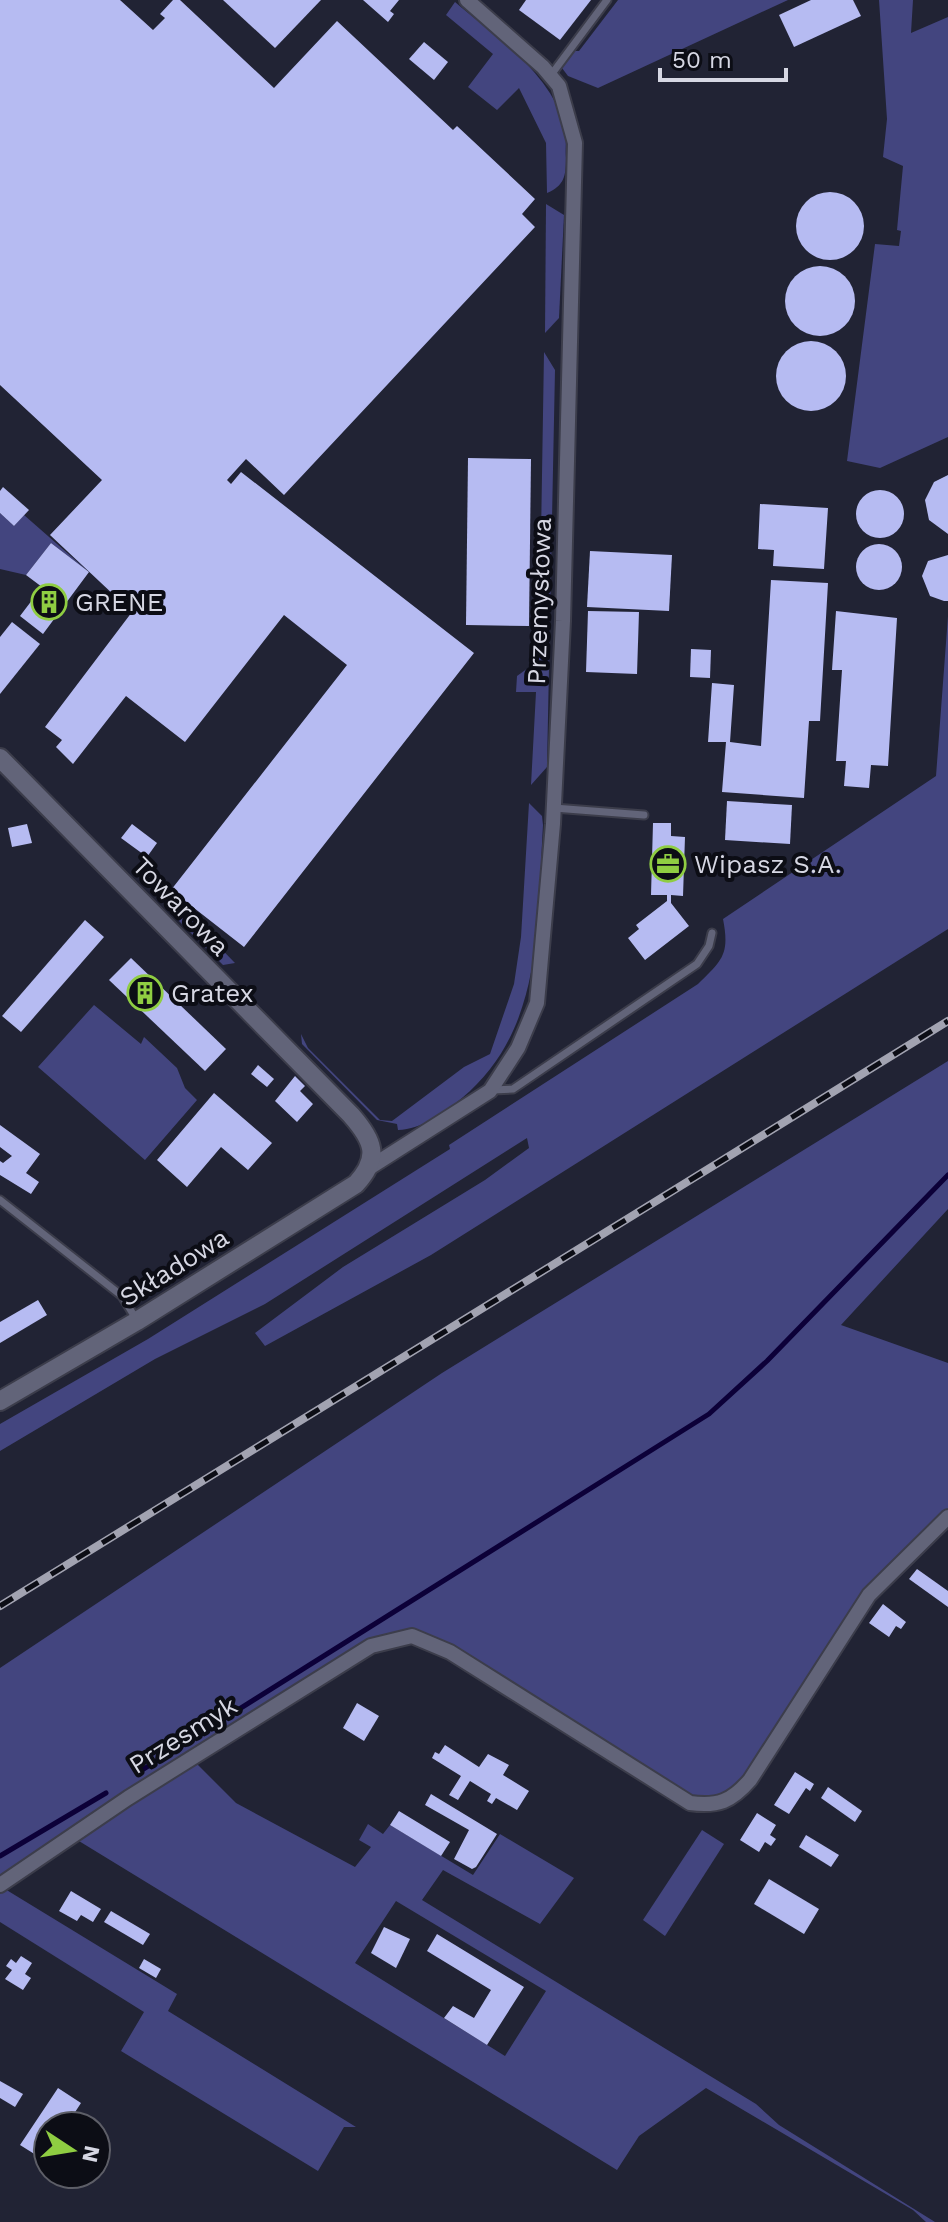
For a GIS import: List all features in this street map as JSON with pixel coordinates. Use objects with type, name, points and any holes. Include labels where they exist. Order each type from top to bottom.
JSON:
[{"type":"street","name":"Przemysłowa","points":[[369,1168],[490,1091],[518,1048],[537,1003],[554,808],[563,621],[575,143],[559,86],[474,3]]},
{"type":"street","name":"Towarowa","points":[[0,758],[351,1115],[365,1132],[372,1149],[369,1168]]},
{"type":"street","name":"Składowa","points":[[0,1401],[137,1321],[356,1184],[369,1168]]},
{"type":"street","name":"Przesmyk","points":[[0,1885],[128,1798],[371,1646],[412,1636],[450,1652],[690,1803],[711,1806],[735,1798],[750,1780],[869,1595],[948,1517]]},
{"type":"lane","points":[[550,75],[607,0]]},
{"type":"lane","points":[[554,808],[644,815]]},
{"type":"lane","points":[[490,1091],[513,1089],[697,964],[709,946],[712,933]]},
{"type":"lane","points":[[0,1200],[122,1296],[137,1321]]},
{"type":"shaded area","points":[[618,0],[788,0],[598,88],[568,76],[562,68],[572,51],[579,51]]},
{"type":"shaded area","points":[[879,0],[913,0],[911,33],[948,17],[948,437],[880,468],[847,461],[875,244],[899,246],[901,231],[897,230],[903,166],[883,157],[887,119]]},
{"type":"shaded area","points":[[455,2],[520,57],[548,89],[558,108],[566,131],[566,164],[563,180],[553,190],[547,193],[546,143],[519,88],[497,110],[468,87],[493,54],[446,15]]},
{"type":"shaded area","points":[[546,204],[564,215],[559,318],[545,333]]},
{"type":"shaded area","points":[[544,352],[555,370],[547,767],[531,785],[536,692],[516,692],[517,676],[539,660]]},
{"type":"shaded area","points":[[0,513],[14,526],[24,515],[89,572],[51,543],[26,575],[0,569]]},
{"type":"shaded area","points":[[948,616],[948,929],[431,1255],[265,1346],[255,1333],[343,1267],[485,1180],[529,1148],[527,1138],[265,1304],[155,1359],[0,1451],[0,1424],[148,1339],[450,1149],[449,1145],[698,984],[722,956],[725,941],[723,919],[936,776]]},
{"type":"shaded area","points":[[529,803],[542,816],[543,825],[536,937],[522,1008],[508,1040],[489,1071],[462,1098],[424,1123],[398,1130],[397,1124],[377,1120],[302,1044],[301,1034],[308,1048],[380,1120],[392,1121],[464,1067],[490,1054],[514,984],[521,937]]},
{"type":"shaded area","points":[[165,891],[235,963],[223,965],[166,908]]},
{"type":"shaded area","points":[[94,1005],[141,1044],[144,1037],[177,1068],[185,1088],[197,1100],[145,1160],[38,1067]]},
{"type":"shaded area","points":[[948,1061],[948,1209],[841,1325],[948,1363],[948,1524],[919,1555],[912,1551],[866,1606],[734,1798],[694,1806],[457,1650],[407,1629],[195,1762],[236,1803],[355,1867],[371,1847],[359,1840],[368,1824],[383,1834],[390,1825],[473,1875],[500,1834],[574,1878],[540,1924],[443,1870],[422,1900],[756,2104],[779,2125],[935,2222],[926,2222],[913,2210],[706,2088],[639,2136],[617,2170],[74,1838],[0,1885],[0,1668],[442,1373]],"holes":[[[396,1901],[546,1991],[505,2056],[355,1963]]]},
{"type":"shaded area","points":[[702,1830],[724,1844],[665,1936],[643,1920]]},
{"type":"shaded area","points":[[0,1886],[177,1994],[168,2011],[356,2127],[344,2127],[318,2171],[121,2051],[144,2012],[0,1922]]},
{"type":"building","points":[[0,0],[120,0],[153,30],[165,18],[160,14],[173,0],[180,0],[274,88],[337,21],[453,130],[457,126],[535,199],[522,214],[535,227],[284,495],[246,459],[227,480],[231,484],[241,472],[474,653],[244,947],[171,890],[347,665],[284,615],[185,742],[126,696],[73,764],[56,747],[62,740],[45,727],[132,612],[50,535],[102,480],[0,385]]},
{"type":"building","points":[[223,0],[321,0],[275,48]]},
{"type":"building","points":[[363,0],[399,0],[390,11],[394,14],[388,22]]},
{"type":"building","points":[[526,0],[591,0],[560,40],[519,10]]},
{"type":"building","points":[[811,0],[853,0],[861,16],[794,47],[779,15]]},
{"type":"building","points":[[424,42],[448,62],[434,80],[409,59]]},
{"type":"building","points":[[837,192],[858,207],[864,226],[862,239],[854,250],[837,260],[823,260],[806,250],[798,239],[796,219],[806,202],[817,194]]},
{"type":"building","points":[[827,266],[849,281],[855,301],[853,315],[845,326],[834,334],[813,336],[795,326],[787,315],[785,294],[795,276],[806,268]]},
{"type":"building","points":[[804,341],[818,341],[840,356],[846,376],[844,389],[836,401],[818,411],[804,411],[782,396],[776,383],[776,369],[791,347]]},
{"type":"building","points":[[468,458],[531,459],[529,626],[466,625]]},
{"type":"building","points":[[948,475],[948,534],[929,520],[925,500],[934,482]]},
{"type":"building","points":[[3,487],[29,510],[14,526],[0,513],[0,491]]},
{"type":"building","points":[[880,490],[897,497],[904,514],[897,531],[880,538],[863,531],[856,514],[863,497]]},
{"type":"building","points":[[760,504],[828,508],[824,569],[773,566],[774,550],[758,549]]},
{"type":"building","name":"GRENE","points":[[51,543],[89,572],[43,634],[20,616],[42,587],[26,575]]},
{"type":"building","points":[[879,544],[895,551],[902,567],[895,583],[879,590],[863,583],[856,567],[863,551]]},
{"type":"building","points":[[590,551],[672,555],[669,611],[587,607]]},
{"type":"building","points":[[948,555],[948,601],[944,601],[930,596],[922,576],[928,561]]},
{"type":"building","points":[[771,580],[828,583],[820,721],[809,721],[804,798],[722,792],[726,742],[708,742],[712,683],[734,685],[730,742],[761,746]]},
{"type":"building","points":[[588,611],[639,612],[637,674],[586,672]]},
{"type":"building","points":[[836,611],[897,618],[888,766],[871,765],[869,788],[844,786],[846,761],[836,761],[842,670],[832,670]]},
{"type":"building","points":[[12,622],[40,644],[0,694],[0,637]]},
{"type":"building","points":[[691,649],[711,650],[710,678],[690,677]]},
{"type":"building","points":[[727,801],[792,805],[790,844],[725,840]]},
{"type":"building","points":[[653,823],[671,823],[671,836],[685,837],[683,896],[671,895],[671,903],[689,926],[645,960],[628,938],[639,929],[636,925],[667,901],[667,895],[651,895]]},
{"type":"building","points":[[27,824],[32,843],[12,847],[8,828]]},
{"type":"building","points":[[132,824],[157,843],[147,857],[121,838]]},
{"type":"building","points":[[85,920],[104,937],[21,1032],[2,1016]]},
{"type":"building","points":[[131,958],[226,1049],[205,1071],[109,980]]},
{"type":"building","points":[[258,1065],[274,1079],[267,1087],[251,1074]]},
{"type":"building","points":[[295,1076],[305,1086],[300,1091],[313,1104],[297,1122],[275,1101]]},
{"type":"building","points":[[214,1093],[272,1143],[248,1170],[221,1147],[187,1187],[157,1160]]},
{"type":"building","points":[[0,1125],[40,1154],[26,1173],[39,1182],[31,1194],[0,1175],[0,1161],[3,1163],[12,1156],[0,1147]]},
{"type":"building","points":[[38,1300],[47,1315],[0,1343],[0,1322]]},
{"type":"building","points":[[917,1569],[948,1591],[948,1607],[909,1579]]},
{"type":"building","points":[[883,1604],[906,1622],[901,1629],[896,1626],[889,1637],[869,1623]]},
{"type":"building","points":[[357,1703],[379,1716],[364,1741],[343,1728]]},
{"type":"building","points":[[445,1745],[479,1767],[488,1754],[509,1765],[503,1775],[529,1791],[517,1810],[496,1798],[492,1804],[487,1801],[491,1794],[470,1781],[458,1800],[449,1795],[461,1776],[432,1758]]},
{"type":"building","points":[[795,1772],[814,1784],[810,1791],[806,1788],[789,1814],[774,1805]]},
{"type":"building","points":[[828,1787],[862,1811],[855,1822],[821,1798]]},
{"type":"building","points":[[431,1794],[497,1834],[476,1867],[472,1869],[454,1859],[469,1830],[425,1805]]},
{"type":"building","points":[[399,1811],[450,1842],[441,1856],[390,1825]]},
{"type":"building","points":[[757,1813],[776,1825],[770,1835],[776,1839],[771,1846],[765,1842],[759,1852],[740,1840]]},
{"type":"building","points":[[806,1835],[839,1855],[831,1867],[799,1847]]},
{"type":"building","points":[[769,1879],[819,1909],[804,1934],[754,1904]]},
{"type":"building","points":[[71,1891],[101,1909],[93,1922],[81,1915],[77,1921],[59,1911]]},
{"type":"building","points":[[111,1911],[150,1934],[143,1945],[104,1922]]},
{"type":"building","points":[[384,1927],[410,1939],[396,1968],[371,1953]]},
{"type":"building","points":[[437,1934],[524,1987],[487,2045],[444,2018],[453,2006],[474,2018],[491,1990],[427,1951]]},
{"type":"building","points":[[21,1956],[32,1963],[25,1974],[31,1978],[23,1990],[5,1979],[12,1970],[6,1966],[11,1959],[16,1963]]},
{"type":"building","points":[[144,1959],[161,1969],[156,1978],[139,1968]]},
{"type":"building","points":[[0,2081],[23,2094],[15,2107],[0,2098]]},
{"type":"building","points":[[58,2088],[81,2103],[76,2110],[43,2110]]},
{"type":"building","points":[[32,2127],[32,2152],[20,2145]]},
{"type":"waterway","points":[[139,1772],[709,1414],[767,1361],[948,1175]]},
{"type":"waterway","points":[[0,1856],[106,1793]]},
{"type":"railway","points":[[0,1606],[948,1021]]},
{"type":"place","name":"GRENE","points":[[49,602]]},
{"type":"place","name":"Wipasz S.A.","points":[[668,864]]},
{"type":"place","name":"Gratex","points":[[145,993]]}]
